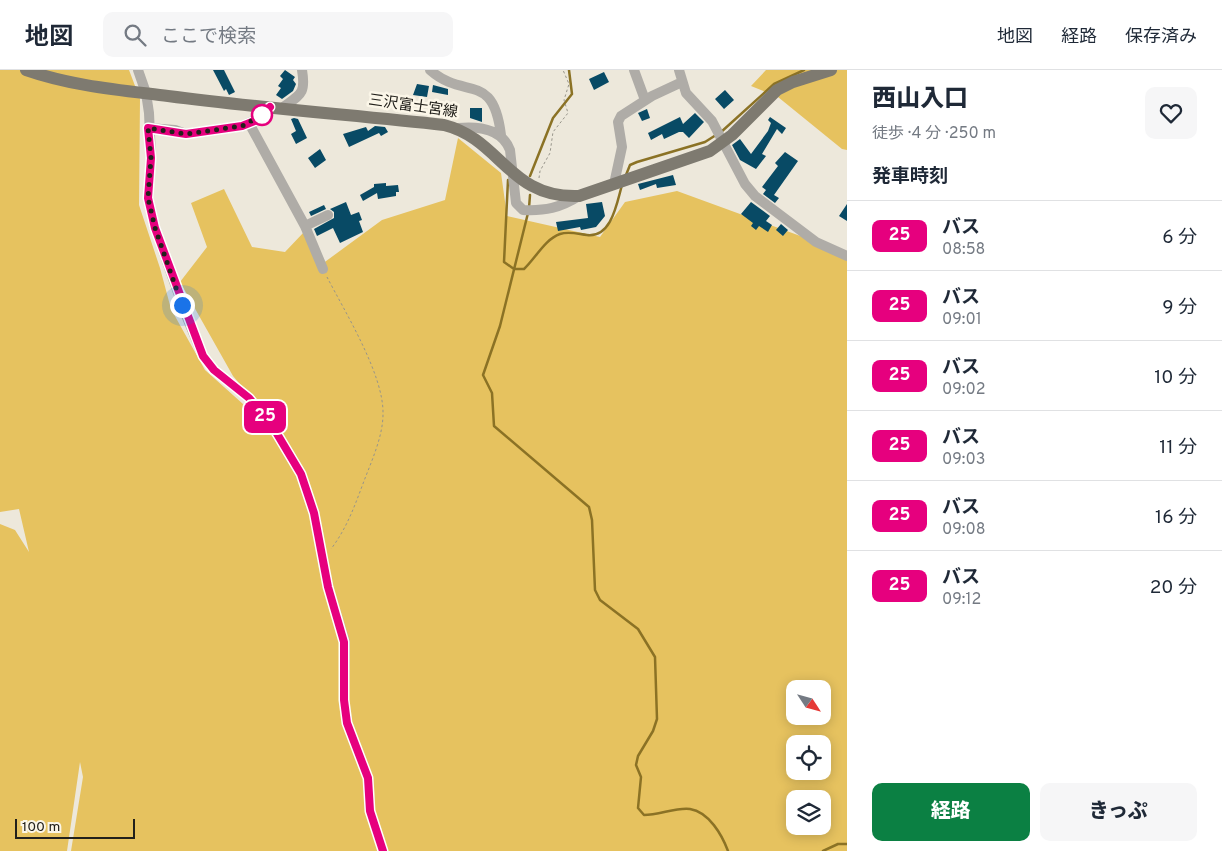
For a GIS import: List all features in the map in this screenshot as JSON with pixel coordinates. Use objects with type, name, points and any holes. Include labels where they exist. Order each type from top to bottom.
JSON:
[{"type":"main road","name":"三沢富士宮線","points":[[26,70],[58,81],[146,93],[252,107],[444,125],[458,128],[467,132],[513,173],[538,191],[564,196],[579,196],[710,150],[721,137],[777,90],[793,82],[831,70]]},
{"type":"street","points":[[138,70],[146,93],[151,158],[148,198],[155,228],[203,356],[214,370],[249,398],[273,427],[301,474],[314,513],[328,587],[344,642],[344,700],[347,723],[368,778],[370,811],[383,851]]},
{"type":"street","points":[[148,128],[186,134],[242,126],[257,120],[300,94],[305,84],[302,70]]},
{"type":"street","points":[[430,70],[440,79],[478,84],[485,88],[494,100],[499,115],[501,135],[510,150],[516,203],[528,210],[562,206],[579,196]]},
{"type":"street","points":[[634,70],[646,100]]},
{"type":"street","points":[[620,182],[622,147],[618,122],[621,116],[691,70]]},
{"type":"street","points":[[681,75],[686,93],[709,116],[745,184],[755,196],[778,216],[816,242],[847,256]]},
{"type":"street","points":[[249,123],[305,226],[323,269]]},
{"type":"street","points":[[458,128],[477,128],[501,135]]},
{"type":"street","points":[[305,226],[328,216]]},
{"type":"path","points":[[539,180],[540,171],[550,153],[553,132],[568,112],[564,100],[568,84],[563,70]]},
{"type":"path","points":[[323,269],[370,363],[384,414],[376,448],[353,511],[344,532],[324,559]]},
{"type":"shaded area","points":[[0,70],[129,70],[140,99],[139,205],[160,268],[171,309],[205,370],[243,404],[254,401],[233,376],[180,282],[207,247],[191,203],[224,189],[252,247],[285,252],[304,232],[318,267],[382,220],[445,200],[458,138],[501,173],[507,216],[600,237],[625,202],[677,191],[847,253],[847,851],[71,851],[83,777],[80,762],[67,851],[0,851],[0,524],[15,530],[29,552],[19,509],[0,512]]},
{"type":"shaded area","points":[[766,70],[847,70],[847,150],[842,149],[778,97],[751,86]]},
{"type":"building","points":[[213,70],[224,70],[235,92],[229,95],[226,89],[224,91]]},
{"type":"building","points":[[285,70],[295,77],[293,80],[296,84],[293,91],[282,99],[276,95],[281,88],[278,86],[283,79],[280,76]]},
{"type":"building","points":[[604,72],[609,82],[594,90],[589,79]]},
{"type":"building","points":[[417,84],[429,86],[427,97],[413,95]]},
{"type":"building","points":[[433,85],[448,89],[448,95],[432,92]]},
{"type":"building","points":[[725,90],[734,100],[724,109],[715,99]]},
{"type":"building","points":[[470,108],[482,108],[482,122],[470,118]]},
{"type":"building","points":[[647,109],[650,118],[642,121],[638,113]]},
{"type":"building","points":[[695,113],[704,122],[689,138],[683,132],[679,132],[664,139],[662,134],[651,140],[648,133],[680,117],[683,124]]},
{"type":"building","points":[[770,117],[786,128],[782,134],[777,129],[762,154],[766,156],[756,169],[740,160],[732,145],[740,139],[751,154],[768,131],[771,123],[768,120]]},
{"type":"building","points":[[291,119],[298,119],[307,138],[296,144],[291,134],[296,131]]},
{"type":"building","points":[[375,126],[385,127],[388,132],[381,136],[379,133],[349,147],[343,134],[366,127],[368,131]]},
{"type":"building","points":[[320,149],[326,160],[315,168],[308,158]]},
{"type":"building","points":[[785,152],[798,161],[774,195],[779,198],[775,203],[763,194],[766,190],[762,187],[778,166],[775,163]]},
{"type":"building","points":[[673,175],[676,185],[657,188],[656,184],[640,190],[638,184]]},
{"type":"building","points":[[386,183],[386,186],[398,185],[399,192],[396,192],[396,196],[378,199],[377,193],[363,201],[360,195],[374,187],[374,184]]},
{"type":"building","points":[[346,202],[351,215],[359,212],[362,220],[359,221],[363,232],[340,243],[333,228],[317,236],[314,229],[334,218],[334,212],[330,209]]},
{"type":"building","points":[[602,202],[605,216],[596,227],[581,230],[580,227],[558,231],[556,222],[588,218],[586,204]]},
{"type":"building","points":[[751,202],[770,216],[766,221],[772,225],[768,232],[759,226],[756,230],[751,226],[753,223],[741,214]]},
{"type":"building","points":[[847,204],[847,221],[839,216]]},
{"type":"building","points":[[324,205],[326,209],[311,216],[309,212]]},
{"type":"building","points":[[781,224],[788,230],[783,236],[776,230]]},
{"type":"waterway","points":[[530,176],[553,118],[572,94],[569,70]]},
{"type":"waterway","points":[[720,133],[774,84],[804,70]]},
{"type":"waterway","points":[[626,175],[630,165],[705,142],[716,135]]},
{"type":"waterway","points":[[508,180],[504,262],[514,269],[524,269],[550,240],[560,234],[587,235],[602,231],[612,218],[622,185]]},
{"type":"waterway","points":[[529,208],[530,195]]},
{"type":"waterway","points":[[528,213],[500,326],[483,375],[492,393],[494,426],[589,507],[592,520],[595,590],[600,600],[638,629],[655,657],[657,719],[653,731],[638,756],[636,765],[641,777],[638,808],[644,815],[679,809],[697,811],[714,825],[728,851]]},
{"type":"waterway","points":[[823,851],[838,844],[847,844]]},
{"type":"bus line","name":"25","points":[[270,107],[257,120],[242,126],[186,134],[175,130],[148,128],[151,158],[148,198],[155,228],[178,295],[203,356],[214,370],[249,398],[273,427],[301,474],[314,513],[328,587],[344,642],[346,657],[344,700],[347,723],[368,778],[370,811],[383,851]]},
{"type":"route","points":[[182,305],[155,228],[148,198],[151,158],[148,128],[175,130],[186,134],[242,126],[257,120],[262,115]]}]
